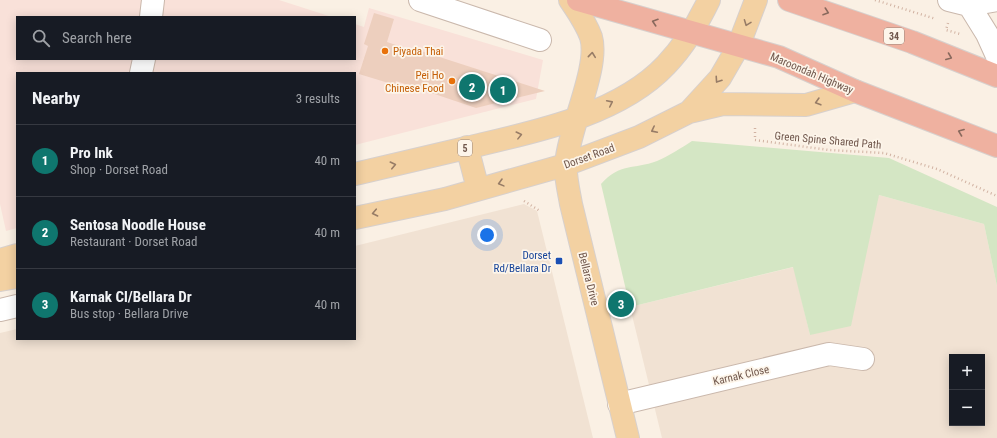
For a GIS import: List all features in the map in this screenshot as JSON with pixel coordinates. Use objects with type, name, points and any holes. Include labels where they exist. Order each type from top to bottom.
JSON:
[{"type":"highway","name":"Maroondah Highway","points":[[578,0],[692,34],[779,57],[855,91],[997,146]]},
{"type":"highway","name":"34","points":[[794,0],[912,42],[997,76]]},
{"type":"main road","name":"Bellara Drive","points":[[570,0],[582,17],[591,37],[593,50],[589,74],[575,120],[566,165],[571,204],[628,438]]},
{"type":"main road","name":"5","points":[[356,174],[575,120],[636,89],[666,65],[692,34],[709,0]]},
{"type":"main road","name":"Dorset Road","points":[[356,218],[445,198],[566,165],[639,137],[689,112],[716,84],[738,47],[756,0]]},
{"type":"main road","points":[[689,112],[723,104],[806,105],[855,91]]},
{"type":"main road","points":[[467,147],[478,189]]},
{"type":"main road","points":[[0,260],[16,256]]},
{"type":"main road","points":[[0,280],[16,277]]},
{"type":"street","points":[[151,16],[153,0]]},
{"type":"street","points":[[420,0],[540,40]]},
{"type":"street","points":[[959,3],[997,0]]},
{"type":"street","points":[[959,3],[987,34],[997,56]]},
{"type":"street","points":[[142,72],[144,60]]},
{"type":"street","points":[[0,310],[16,306]]},
{"type":"street","name":"Karnak Close","points":[[619,404],[829,354],[862,359]]},
{"type":"path","points":[[875,0],[948,24],[946,30],[968,36]]},
{"type":"path","name":"Green Spine Shared Path","points":[[754,104],[755,140],[829,150],[884,153],[937,170],[997,196]]},
{"type":"shaded area","points":[[0,0],[279,0],[329,16],[16,16],[16,60],[356,60],[356,24],[364,27],[369,8],[543,60],[536,99],[356,145],[356,72],[16,72],[16,228],[6,231],[0,204]]},
{"type":"shaded area","points":[[879,195],[984,224],[997,286],[997,438],[662,438],[630,307],[794,267],[810,335]]},
{"type":"shaded area","points":[[524,204],[537,211],[593,438],[0,438],[0,333],[16,329],[16,340],[356,340],[356,246]]},
{"type":"green space","points":[[692,141],[889,158],[997,207],[997,286],[984,224],[879,195],[851,326],[810,335],[793,267],[630,307],[601,184],[608,177],[621,169],[657,161]]},
{"type":"building","points":[[374,13],[394,19],[387,42],[420,53],[421,51],[545,91],[476,108],[396,81],[395,85],[359,74],[368,46],[364,44]]},
{"type":"place","name":"Piyada Thai","points":[[385,51]]},
{"type":"place","name":"Pei Ho Chinese Food","points":[[452,81]]},
{"type":"place","name":"Sentosa Noodle House","points":[[472,87]]},
{"type":"place","name":"Pro Ink","points":[[503,90]]},
{"type":"place","name":"Dorset Rd/Bellara Dr","points":[[559,261]]},
{"type":"place","name":"Karnak Cl/Bellara Dr","points":[[621,304]]}]
